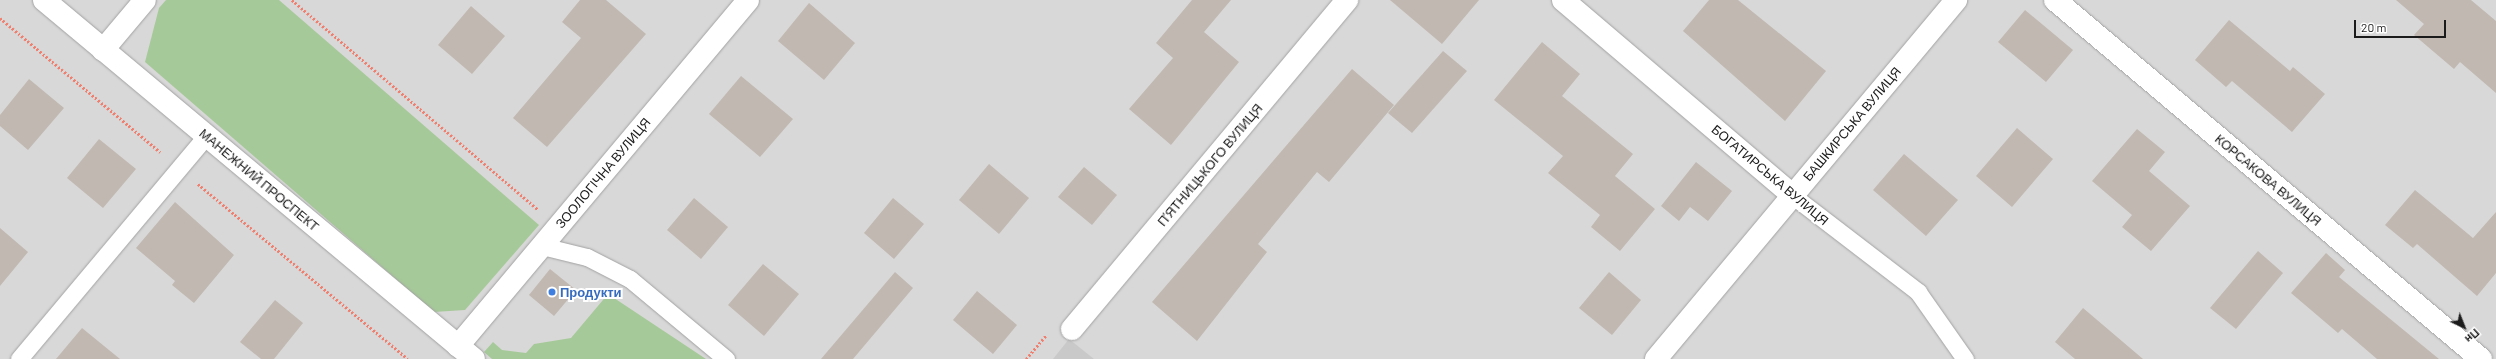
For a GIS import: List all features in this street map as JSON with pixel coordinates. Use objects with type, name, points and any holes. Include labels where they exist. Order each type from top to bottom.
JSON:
[{"type":"street","name":"МАНЕЖНИЙ ПРОСПЕКТ","points":[[44,0],[466,352]]},
{"type":"street","points":[[103,50],[145,0]]},
{"type":"street","name":"ЗООЛОГІЧНА ВУЛИЦЯ","points":[[466,352],[558,226],[748,0]]},
{"type":"street","name":"П’ЯТНИЦЬКОГО ВУЛИЦЯ","points":[[1072,329],[1347,0]]},
{"type":"street","name":"БОГАТИРСЬКА ВУЛИЦЯ","points":[[1563,0],[1793,196]]},
{"type":"street","name":"БАШКИРСЬКА ВУЛИЦЯ","points":[[1656,359],[1956,0]]},
{"type":"street","name":"КОРСАКОВА ВУЛИЦЯ","points":[[2055,0],[2481,359]]},
{"type":"lane","points":[[19,359],[206,136]]},
{"type":"lane","name":"БОГАТИРСЬКА ВУЛИЦЯ","points":[[1793,196],[1918,292],[1965,359]]},
{"type":"lane","points":[[542,246],[587,257],[630,279],[726,359]]},
{"type":"path","points":[[292,0],[558,226]]},
{"type":"path","points":[[0,18],[408,359]]},
{"type":"shaded area","points":[[0,0],[2496,0],[2496,359],[0,359]]},
{"type":"shaded area","points":[[1069,339],[1094,359],[1053,359]]},
{"type":"green space","points":[[166,0],[279,0],[539,225],[465,310],[434,312],[145,62],[159,8]]},
{"type":"green space","points":[[608,294],[706,359],[492,359],[484,352],[493,342],[502,350],[526,353],[534,344],[571,338]]},
{"type":"building","points":[[580,0],[606,0],[646,34],[547,147],[513,118],[581,38],[562,22]]},
{"type":"building","points":[[1192,0],[1231,0],[1204,32],[1239,62],[1171,145],[1129,109],[1173,58],[1156,43]]},
{"type":"building","points":[[1390,0],[1479,0],[1442,44]]},
{"type":"building","points":[[1709,0],[1738,0],[1826,71],[1785,121],[1683,31]]},
{"type":"building","points":[[2396,0],[2471,0],[2496,21],[2496,93],[2460,62],[2454,69],[2414,35],[2424,24]]},
{"type":"building","points":[[809,3],[855,43],[824,80],[778,41]]},
{"type":"building","points":[[471,6],[505,36],[472,74],[438,45]]},
{"type":"building","points":[[2025,10],[2073,50],[2046,82],[1998,42]]},
{"type":"building","points":[[2229,20],[2290,71],[2293,67],[2325,94],[2292,132],[2232,81],[2226,87],[2195,60]]},
{"type":"building","points":[[1542,42],[1580,74],[1562,96],[1633,154],[1615,176],[1655,209],[1620,251],[1591,227],[1600,215],[1548,173],[1563,156],[1494,100]]},
{"type":"building","points":[[1443,51],[1467,71],[1412,133],[1388,113]]},
{"type":"building","points":[[1352,69],[1394,105],[1329,182],[1317,172],[1258,244],[1267,252],[1197,341],[1152,302]]},
{"type":"building","points":[[741,76],[793,119],[760,157],[709,114]]},
{"type":"building","points":[[29,79],[64,108],[28,150],[0,126],[0,115]]},
{"type":"building","points":[[2017,128],[2053,159],[2012,207],[1976,176]]},
{"type":"building","points":[[2137,129],[2165,152],[2149,171],[2190,206],[2151,251],[2122,227],[2132,215],[2092,181]]},
{"type":"building","points":[[99,139],[136,169],[103,208],[67,178]]},
{"type":"building","points":[[1904,154],[1958,200],[1926,236],[1873,190]]},
{"type":"building","points":[[1696,162],[1732,191],[1708,221],[1690,207],[1679,221],[1661,206]]},
{"type":"building","points":[[989,164],[1029,198],[999,234],[959,200]]},
{"type":"building","points":[[1084,167],[1117,195],[1092,225],[1058,197]]},
{"type":"building","points":[[2415,190],[2473,238],[2496,212],[2496,273],[2477,296],[2417,244],[2413,248],[2385,225]]},
{"type":"building","points":[[694,198],[728,227],[701,259],[667,230]]},
{"type":"building","points":[[893,198],[924,224],[894,259],[864,233]]},
{"type":"building","points":[[175,202],[234,255],[194,303],[172,285],[175,281],[136,248]]},
{"type":"building","points":[[0,228],[28,252],[0,286]]},
{"type":"building","points":[[2258,251],[2283,273],[2236,329],[2210,308]]},
{"type":"building","points":[[2326,253],[2345,270],[2339,277],[2439,359],[2377,359],[2342,329],[2338,333],[2291,293]]},
{"type":"building","points":[[763,264],[799,294],[764,336],[728,305]]},
{"type":"building","name":"Продукти","points":[[550,269],[576,290],[554,316],[529,295]]},
{"type":"building","points":[[895,272],[913,288],[853,359],[821,359]]},
{"type":"building","points":[[1609,272],[1641,300],[1612,335],[1579,308]]},
{"type":"building","points":[[977,291],[1017,325],[993,354],[953,320]]},
{"type":"building","points":[[275,300],[303,323],[274,359],[261,359],[240,342]]},
{"type":"building","points":[[2083,308],[2143,359],[2075,359],[2055,342]]},
{"type":"building","points":[[82,328],[120,359],[56,359]]},
{"type":"place","name":"Продукти","points":[[552,292]]}]
